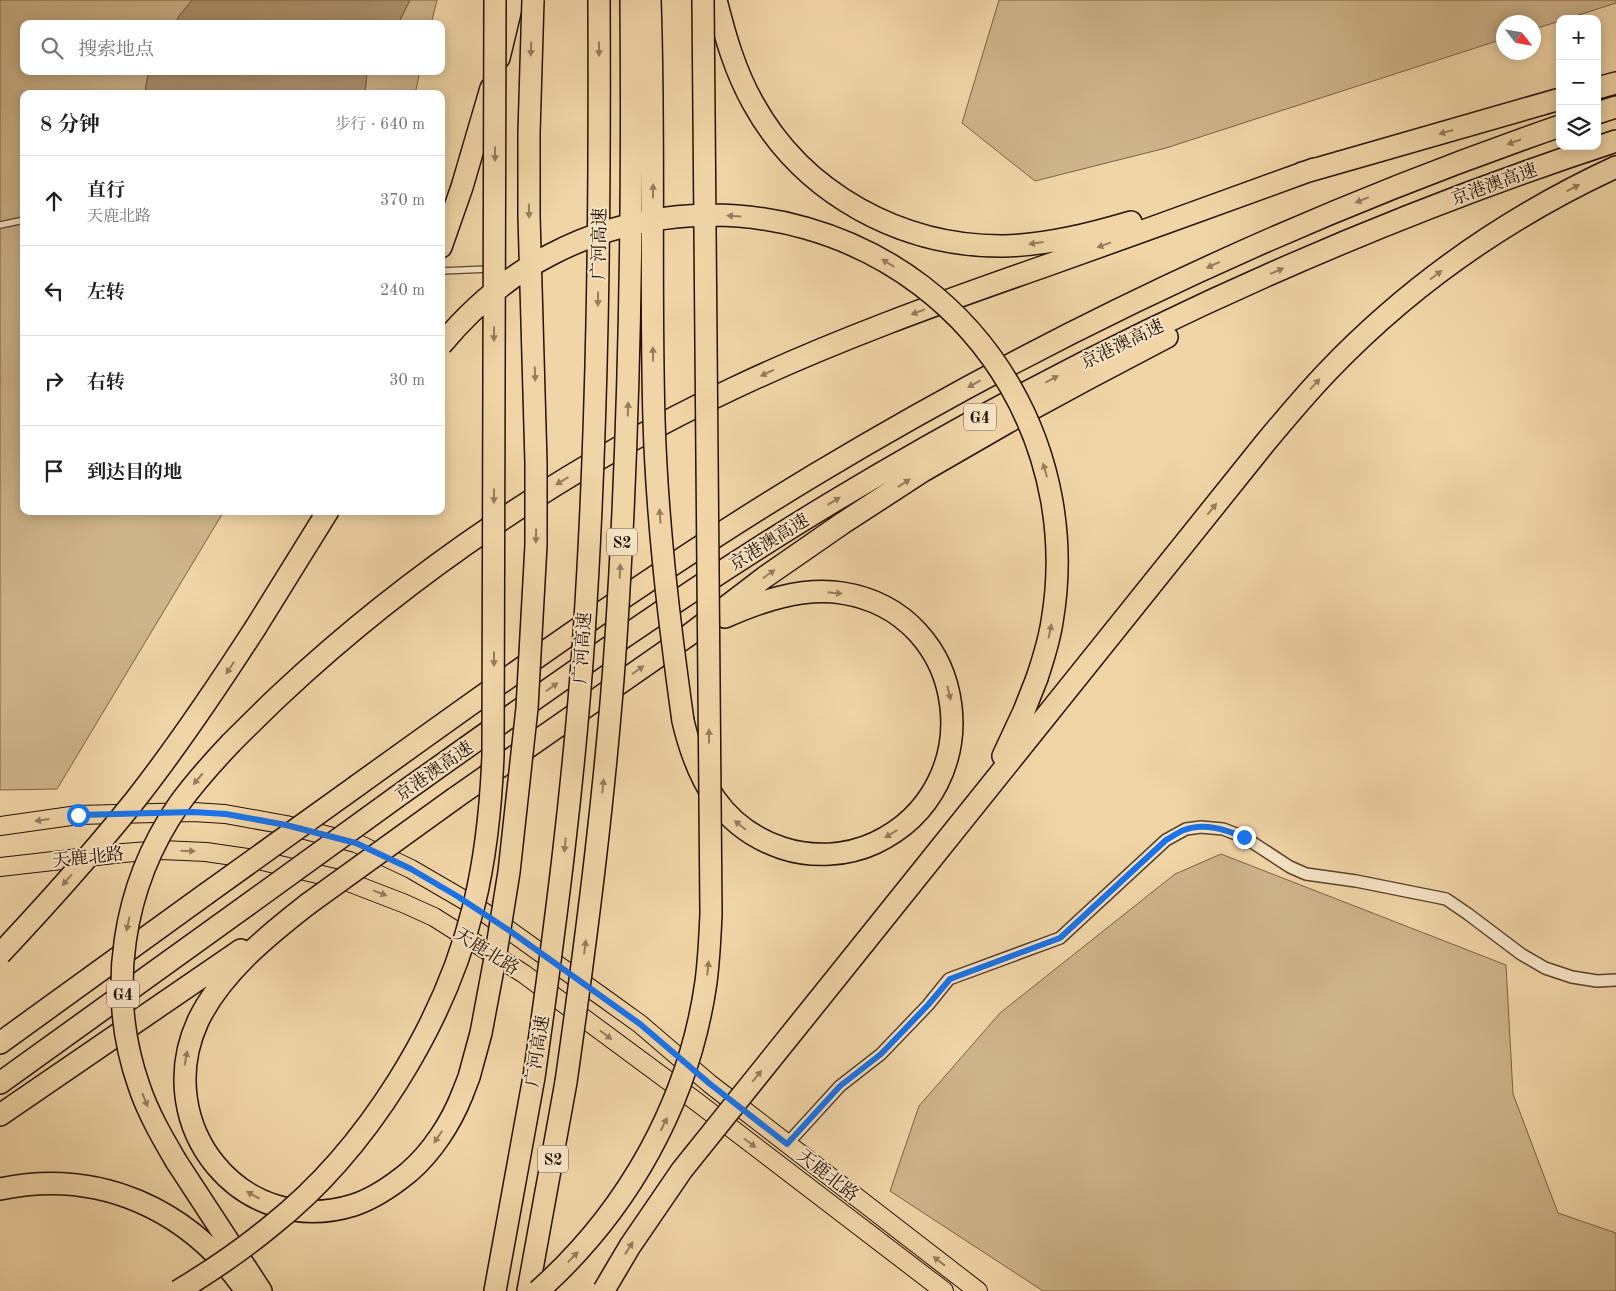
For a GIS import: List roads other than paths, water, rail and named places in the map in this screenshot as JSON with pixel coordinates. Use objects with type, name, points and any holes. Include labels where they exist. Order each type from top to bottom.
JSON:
[{"type":"highway","points":[[178,1291],[211,1271],[272,1226],[327,1173],[376,1113],[397,1082],[434,1014],[449,979],[473,907],[488,832],[494,755],[495,0]]},
{"type":"highway","points":[[445,236],[482,120],[501,53],[513,0]]},
{"type":"highway","points":[[280,925],[239,965],[210,1000],[199,1020],[187,1052],[185,1069],[184,1086],[190,1120],[205,1151],[227,1177],[254,1197],[270,1204],[304,1211],[321,1211],[354,1205],[386,1190],[424,1156],[450,1119],[462,1095],[479,1040],[498,944],[509,872],[529,681],[536,544],[536,462],[529,216],[529,124],[533,0]]},
{"type":"highway","name":"广河高速","points":[[495,1291],[534,1077],[552,949],[574,757],[584,637],[595,425],[598,315],[599,0]]},
{"type":"highway","name":"广河高速","points":[[528,1291],[566,1082],[582,972],[598,843],[616,639],[628,426],[631,306],[631,0]]},
{"type":"highway","points":[[650,0],[654,422],[664,572],[683,721],[692,755],[698,771],[711,794],[727,814],[753,835],[768,843],[801,853],[818,854],[852,851],[868,846],[898,829],[923,806],[941,776],[949,752],[952,726],[950,701],[944,676],[928,646],[917,633],[890,611],[859,597],[842,594],[826,592],[792,595],[759,603],[726,616],[689,635]]},
{"type":"highway","points":[[538,1291],[576,1254],[598,1229],[628,1187],[654,1143],[669,1112],[684,1073],[694,1040],[706,982],[710,948],[711,904],[703,0]]},
{"type":"highway","points":[[716,0],[733,58],[750,97],[767,126],[783,146],[818,182],[860,210],[883,222],[906,231],[949,242],[981,246],[1031,244],[1128,223],[1556,100]]},
{"type":"highway","points":[[1601,87],[1616,83]]},
{"type":"highway","points":[[1601,112],[1616,107]]},
{"type":"highway","name":"京港澳高速","points":[[0,1043],[358,785],[604,612],[732,526],[814,475],[981,379],[1153,292],[1249,248],[1418,178],[1556,127]]},
{"type":"highway","name":"京港澳高速","points":[[0,1083],[398,796],[670,606],[831,503],[913,454],[1047,382],[1167,322],[1254,282],[1430,208],[1616,141]]},
{"type":"highway","points":[[604,1290],[640,1231],[682,1170],[1295,407],[1340,358],[1396,307],[1440,271],[1511,223],[1552,199],[1616,167]]},
{"type":"highway","points":[[261,1291],[176,1161],[149,1111],[131,1060],[123,1008],[123,954],[133,902],[141,876],[152,851],[178,805],[194,783],[231,743],[280,695],[331,650],[438,565],[551,488],[669,420],[792,361],[855,335],[1314,169]]},
{"type":"highway","points":[[445,340],[465,318],[501,286],[549,255],[602,232],[658,219],[715,215],[744,216],[772,220],[827,234],[880,258],[904,273],[949,308],[987,351],[1004,375],[1018,400],[1034,434],[1048,480],[1054,508],[1057,537],[1056,594],[1052,623],[1046,651],[1037,678],[1017,727],[992,775],[952,833]]},
{"type":"highway","points":[[0,1115],[280,925],[455,798],[689,635],[773,572],[843,523],[923,471],[1089,378],[1163,340],[1254,282]]},
{"type":"highway","points":[[256,627],[321,515]]},
{"type":"highway","points":[[0,954],[92,852],[136,798],[218,685],[326,515]]},
{"type":"highway","points":[[0,1189],[39,1183],[62,1183],[84,1185],[128,1196],[163,1212],[188,1229],[222,1260],[246,1291]]},
{"type":"main road","name":"天鹿北路","points":[[0,826],[78,815],[193,812],[226,814],[286,825],[356,843],[411,869],[478,908],[640,1024],[710,1084],[978,1291]]},
{"type":"main road","name":"天鹿北路","points":[[0,867],[124,852],[171,850],[206,852],[254,859],[343,880],[377,892],[434,917],[524,974],[697,1102],[944,1291]]},
{"type":"main road","points":[[623,1048],[640,1024]]},
{"type":"main road","points":[[697,1102],[710,1084]]},
{"type":"street","points":[[787,1144],[840,1086],[881,1054],[950,979],[1060,938],[1166,840],[1186,829],[1201,827],[1222,829],[1244,837],[1290,867],[1306,874],[1356,881],[1446,899],[1521,954],[1545,968],[1572,977],[1597,981],[1616,980]]},
{"type":"lane","points":[[0,225],[20,221]]},
{"type":"lane","points":[[445,270],[488,269]]}]
